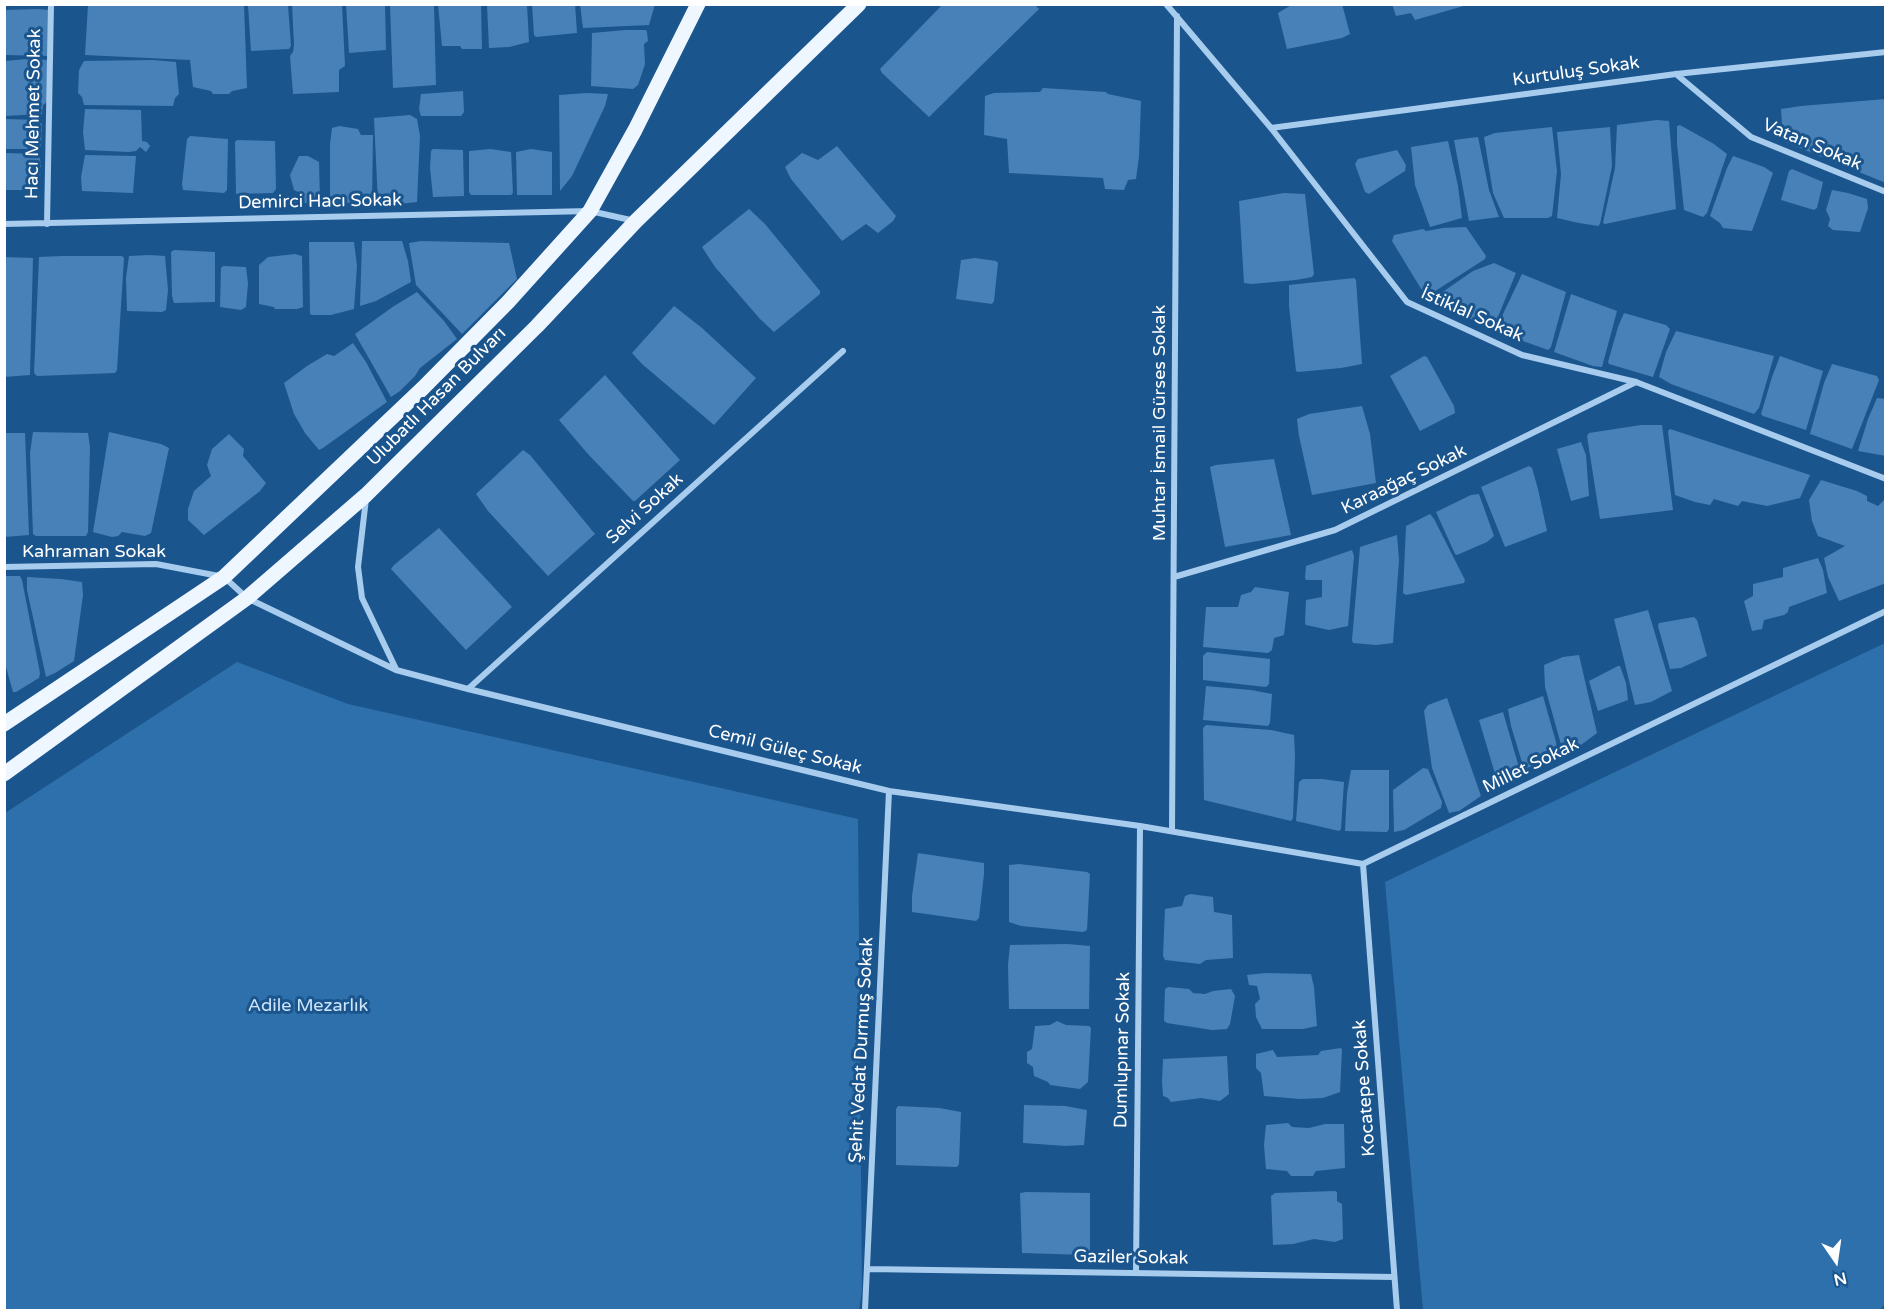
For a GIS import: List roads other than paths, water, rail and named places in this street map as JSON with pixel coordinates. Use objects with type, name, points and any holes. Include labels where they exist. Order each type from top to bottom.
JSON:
[{"type":"main road","name":"Ulubatlı Hasan Bulvarı","points":[[4,724],[224,577],[423,388],[508,302],[590,211],[635,130],[698,4]]},
{"type":"main road","name":"Ulubatlı Hasan Bulvarı","points":[[4,774],[247,598],[366,495],[537,326],[636,221],[859,4]]},
{"type":"street","name":"Hacı Mehmet Sokak","points":[[47,224],[51,4]]},
{"type":"street","name":"İstiklal Sokak","points":[[1166,4],[1271,128],[1407,302],[1522,355],[1636,382],[1886,479]]},
{"type":"street","name":"Muhtar İsmail Gürses Sokak","points":[[1172,831],[1177,15]]},
{"type":"street","name":"Kurtuluş Sokak","points":[[1271,128],[1676,74],[1886,52]]},
{"type":"street","name":"Vatan Sokak","points":[[1676,74],[1751,137],[1886,192]]},
{"type":"street","name":"Demirci Hacı Sokak","points":[[4,224],[590,211],[636,221]]},
{"type":"street","name":"Selvi Sokak","points":[[468,689],[843,351]]},
{"type":"street","name":"Karaağaç Sokak","points":[[1174,577],[1335,530],[1636,382]]},
{"type":"street","points":[[366,495],[358,567],[362,598],[396,670]]},
{"type":"street","name":"Kahraman Sokak","points":[[4,567],[156,564],[224,577]]},
{"type":"street","points":[[224,577],[247,598]]},
{"type":"street","name":"Cemil Güleç Sokak","points":[[247,598],[396,670],[468,689],[889,791],[1172,831]]},
{"type":"street","name":"Millet Sokak","points":[[1363,864],[1886,611]]},
{"type":"street","name":"Şehit Vedat Durmuş Sokak","points":[[865,1311],[889,791]]},
{"type":"street","name":"Dumlupınar Sokak","points":[[1137,1273],[1140,826]]},
{"type":"street","points":[[1172,831],[1363,864]]},
{"type":"street","name":"Kocatepe Sokak","points":[[1363,864],[1397,1311]]},
{"type":"street","name":"Gaziler Sokak","points":[[868,1269],[1394,1277]]},
{"type":"park label","name":"Adile Mezarlık","points":[[308,1006]]}]
